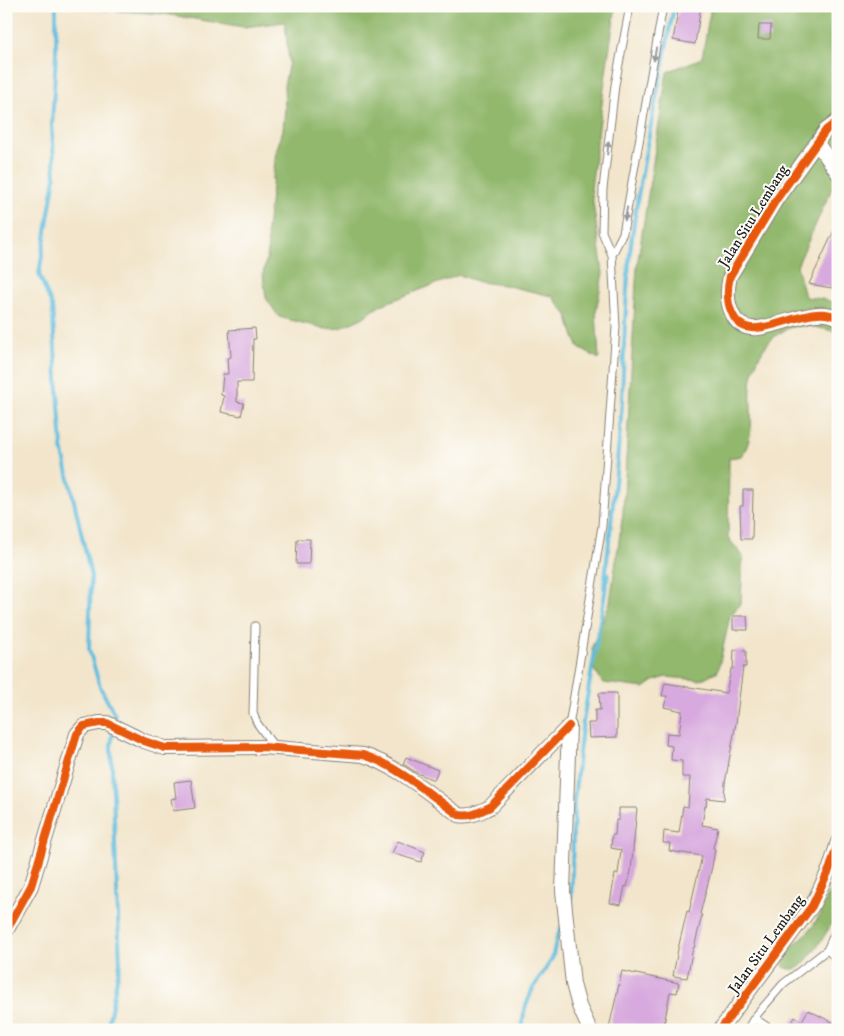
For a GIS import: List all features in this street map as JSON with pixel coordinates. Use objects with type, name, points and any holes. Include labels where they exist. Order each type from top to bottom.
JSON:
[{"type":"street","name":"Jalan Situ Lembang","points":[[838,121],[826,130],[776,200],[730,276],[727,288],[728,305],[734,319],[753,330],[765,328],[802,315],[826,314],[838,318]]},
{"type":"street","points":[[817,143],[838,173]]},
{"type":"street","points":[[6,931],[31,886],[77,734],[84,726],[107,723],[144,741],[166,748],[276,748],[363,755],[377,759],[392,768],[459,815],[468,816],[490,806],[569,726]]},
{"type":"street","points":[[569,726],[563,891],[573,984],[579,1006],[590,1030]]},
{"type":"street","name":"Jalan Situ Lembang","points":[[720,1030],[812,906],[830,868],[838,842]]},
{"type":"lane","points":[[569,726],[602,526],[616,327],[612,255],[602,232],[603,189],[615,85],[630,6]]},
{"type":"lane","points":[[612,255],[623,233],[663,6]]},
{"type":"lane","points":[[255,626],[253,713],[257,723],[276,748]]},
{"type":"lane","points":[[747,1030],[754,1018],[783,984],[827,950],[838,926]]},
{"type":"lane","points":[[827,950],[838,960]]},
{"type":"lane","points":[[754,1018],[772,1030]]},
{"type":"green space","points":[[71,6],[616,6],[591,188],[603,273],[596,312],[599,359],[579,348],[567,315],[552,296],[504,285],[479,282],[459,275],[381,305],[362,318],[340,328],[326,329],[279,317],[266,298],[263,274],[268,252],[267,230],[276,152],[283,130],[285,108],[284,86],[289,62],[285,22],[244,27],[164,14]]},
{"type":"green space","points":[[711,6],[838,6],[838,183],[832,188],[797,266],[805,297],[823,299],[838,304],[838,332],[817,327],[793,327],[774,337],[760,354],[756,364],[751,385],[751,430],[747,447],[742,456],[729,458],[728,538],[743,556],[741,603],[730,616],[718,671],[700,680],[666,677],[654,681],[644,688],[604,683],[594,670],[592,647],[610,602],[623,513],[637,266],[667,72],[702,58]]},
{"type":"green space","points":[[838,867],[839,906],[836,916],[814,950],[798,968],[790,969],[783,966],[789,951],[808,932],[818,918]]},
{"type":"building","points":[[679,6],[701,6],[695,44],[673,40]]},
{"type":"building","points":[[759,25],[771,25],[770,39],[758,39]]},
{"type":"building","points":[[838,222],[838,283],[833,281],[832,288],[809,284]]},
{"type":"building","points":[[255,328],[256,339],[253,339],[252,382],[237,382],[237,402],[244,403],[241,416],[221,412],[224,396],[221,395],[223,374],[228,374],[227,358],[231,357],[229,330]]},
{"type":"building","points":[[743,490],[753,490],[752,539],[741,539],[740,506],[743,506]]},
{"type":"building","points":[[297,539],[310,539],[309,564],[296,564]]},
{"type":"building","points":[[733,616],[747,616],[748,630],[733,630]]},
{"type":"building","points":[[734,650],[746,651],[746,667],[743,667],[724,800],[707,798],[702,825],[718,828],[713,848],[715,849],[712,867],[687,978],[673,976],[687,911],[689,912],[702,856],[669,851],[670,843],[663,843],[664,831],[679,833],[683,806],[688,807],[690,777],[682,777],[682,761],[671,760],[672,746],[666,745],[667,733],[679,734],[682,711],[664,707],[667,696],[662,696],[665,683],[726,693],[731,669],[733,669]]},
{"type":"building","points":[[599,693],[617,693],[617,737],[589,738],[588,723],[595,723],[595,710],[600,710]]},
{"type":"building","points":[[406,757],[438,770],[434,780],[417,773],[403,764]]},
{"type":"building","points":[[191,780],[195,808],[173,811],[171,799],[176,798],[174,782]]},
{"type":"building","points":[[619,808],[637,808],[631,871],[627,887],[625,886],[621,905],[610,903],[615,874],[618,874],[621,850],[611,848],[612,835],[615,835],[616,820],[619,820]]},
{"type":"building","points":[[398,841],[425,852],[421,862],[392,853]]},
{"type":"building","points":[[622,971],[679,983],[677,993],[670,992],[663,1030],[649,1030],[628,1026],[627,1030],[609,1028]]},
{"type":"building","points":[[808,1010],[838,1025],[838,1030],[788,1030],[795,1017],[802,1021]]},
{"type":"waterway","points":[[56,6],[56,53],[52,126],[55,177],[39,274],[52,306],[62,448],[91,576],[89,649],[100,687],[115,715],[111,746],[120,963],[107,1030]]},
{"type":"waterway","points":[[571,906],[574,799],[582,727],[608,575],[604,588],[622,400],[630,252],[644,160],[674,6]]},
{"type":"waterway","points":[[522,1030],[524,1011],[532,990],[552,959],[557,937],[562,926]]},
{"type":"cycle path","points":[[838,121],[826,130],[776,200],[730,276],[728,286],[729,304],[732,313],[740,324],[751,328],[764,327],[810,315],[825,314],[838,318]]},
{"type":"cycle path","points":[[6,931],[31,886],[77,734],[84,726],[107,723],[144,741],[165,748],[263,747],[363,755],[401,773],[459,815],[475,814],[490,807],[569,726]]},
{"type":"cycle path","points":[[720,1030],[812,906],[830,868],[838,842]]}]
